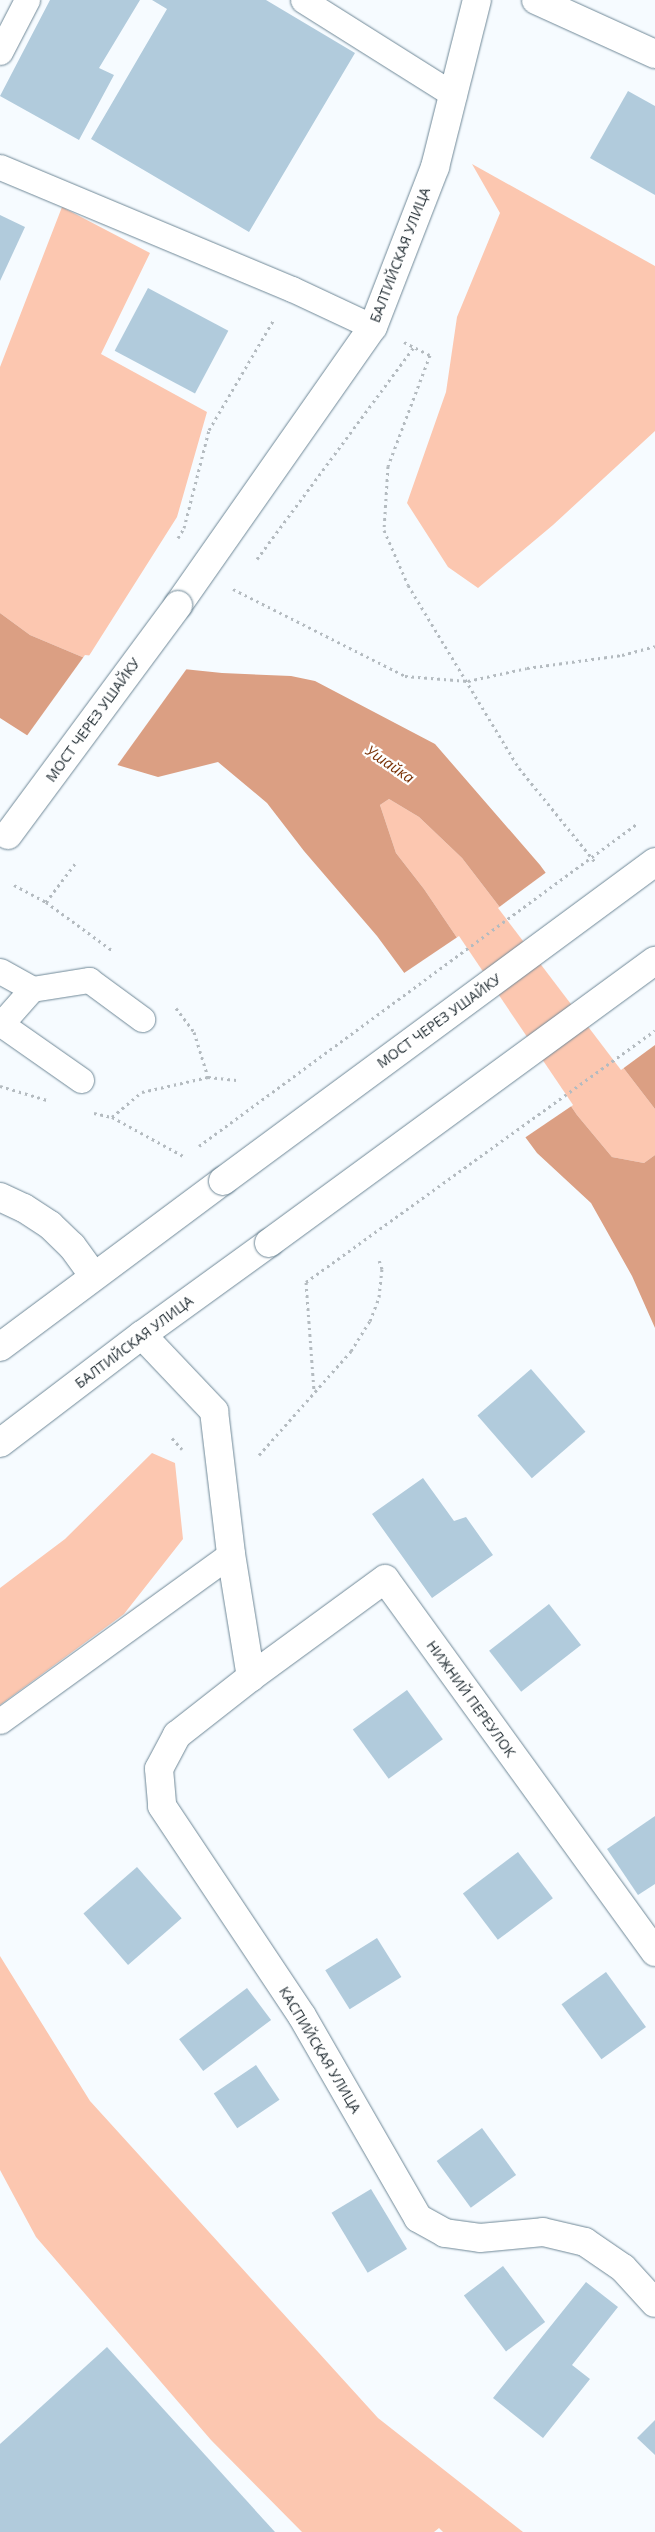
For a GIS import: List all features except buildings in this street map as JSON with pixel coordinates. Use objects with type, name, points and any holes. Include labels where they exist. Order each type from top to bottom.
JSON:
[{"type":"street","name":"БАЛТИЙСКАЯ УЛИЦА","points":[[178,605],[372,327],[435,166],[477,0]]},
{"type":"street","points":[[536,0],[655,54]]},
{"type":"street","name":"МОСТ ЧЕРЕЗ УШАЙКУ","points":[[4,841],[178,605]]},
{"type":"street","name":"МОСТ ЧЕРЕЗ УШАЙКУ","points":[[94,1276],[655,862]]},
{"type":"street","name":"БАЛТИЙСКАЯ УЛИЦА","points":[[0,1443],[142,1335],[655,961]]},
{"type":"street","points":[[0,1197],[24,1208],[50,1225],[72,1246],[94,1276],[0,1347]]},
{"type":"street","points":[[142,1335],[214,1411],[231,1554],[251,1677]]},
{"type":"street","name":"НИЖНИЙ ПЕРЕУЛОК","points":[[251,1677],[385,1580],[655,1952]]},
{"type":"street","name":"КАСПИЙСКАЯ УЛИЦА","points":[[251,1677],[177,1735],[159,1769],[162,1806],[302,2016],[418,2218],[445,2232],[480,2238],[543,2232],[585,2242],[622,2268],[655,2303]]},
{"type":"lane","points":[[0,52],[27,0]]},
{"type":"lane","points":[[303,0],[454,95]]},
{"type":"lane","points":[[0,167],[292,289],[372,327]]},
{"type":"lane","points":[[0,970],[32,989]]},
{"type":"lane","points":[[80,1080],[1,1024],[32,989],[89,980],[142,1019]]},
{"type":"lane","points":[[0,1721],[231,1554]]},
{"type":"path","points":[[174,544],[184,528],[209,430],[292,289]]},
{"type":"path","points":[[372,327],[430,355],[388,466],[384,530],[408,585],[468,681],[519,768],[600,868]]},
{"type":"path","points":[[256,561],[414,347]]},
{"type":"path","points":[[228,596],[239,582]]},
{"type":"path","points":[[234,589],[405,676],[468,681],[527,668],[622,655],[655,646]]},
{"type":"path","points":[[199,1146],[638,823]]},
{"type":"path","points":[[46,902],[78,861]]},
{"type":"path","points":[[314,1390],[306,1282],[655,1030]]},
{"type":"path","points":[[112,1116],[142,1092],[208,1077],[239,1080]]},
{"type":"path","points":[[0,1086],[52,1102]]},
{"type":"path","points":[[87,1112],[112,1116],[185,1157]]},
{"type":"path","points":[[259,1454],[314,1390],[351,1351],[370,1321],[378,1297],[381,1278],[382,1270],[379,1260]]},
{"type":"path","points":[[172,1438],[183,1450]]},
{"type":"shaded area","points":[[472,164],[655,266],[655,431],[553,525],[478,588],[448,567],[407,503],[446,392],[457,317],[500,213]]},
{"type":"shaded area","points":[[62,207],[150,253],[101,354],[207,412],[177,517],[87,659],[30,635],[0,613],[0,367]]},
{"type":"shaded area","points":[[389,799],[419,817],[462,858],[655,1109],[655,1155],[644,1163],[612,1157],[577,1115],[424,889],[396,853],[380,805]]},
{"type":"shaded area","points":[[152,1453],[175,1463],[183,1539],[124,1614],[0,1705],[0,1588],[65,1539]]},
{"type":"shaded area","points":[[0,1956],[90,2101],[378,2418],[523,2532],[443,2532],[439,2528],[434,2532],[302,2532],[211,2440],[36,2237],[0,2170]]},
{"type":"water","name":"Ушайка","points":[[0,613],[30,635],[87,659],[222,673],[291,676],[315,681],[435,744],[540,865],[655,1022],[655,1109],[462,858],[419,817],[389,799],[380,805],[396,853],[424,889],[577,1115],[612,1157],[644,1163],[655,1155],[655,1328],[632,1276],[591,1203],[537,1153],[377,936],[304,851],[267,803],[218,762],[158,777],[36,741],[0,718]]},
{"type":"pier","points":[[85,655],[188,667],[116,767],[36,744],[26,737]]},
{"type":"pier","points":[[548,871],[655,1018],[655,1045],[621,1070],[498,908]]},
{"type":"pier","points":[[459,936],[573,1105],[517,1143],[403,974]]}]
